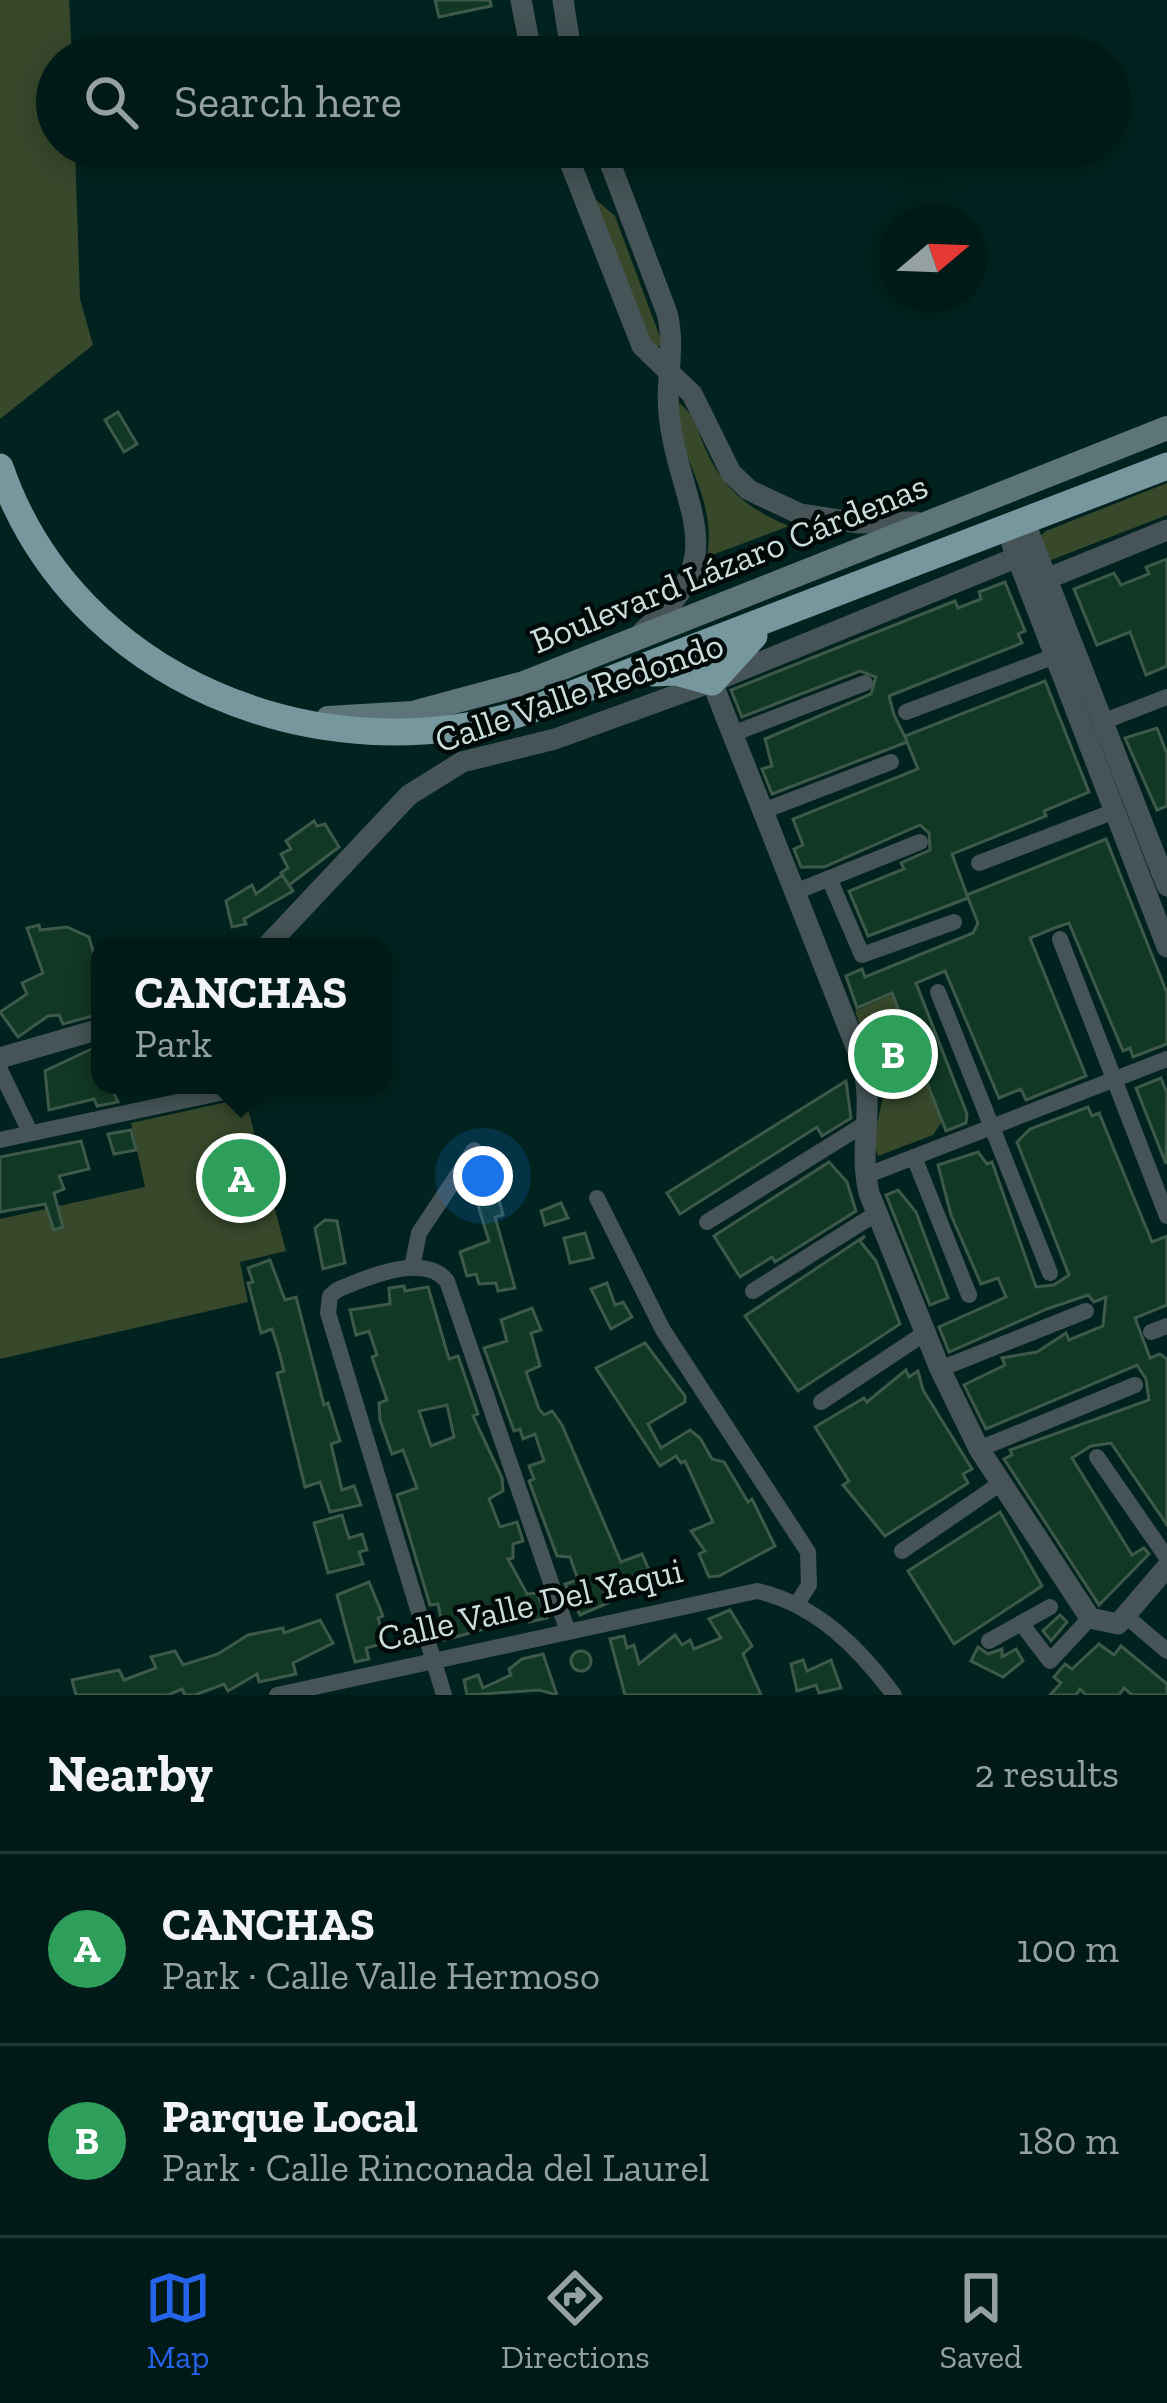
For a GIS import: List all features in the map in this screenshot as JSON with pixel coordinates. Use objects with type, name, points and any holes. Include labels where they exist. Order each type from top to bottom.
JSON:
[{"type":"highway","points":[[1123,484],[1167,454]]},
{"type":"highway","name":"Boulevard Lázaro Cárdenas","points":[[0,467],[56,574],[118,637],[198,689],[237,705],[362,733],[448,733],[620,679],[783,616],[1021,540],[1123,484],[1167,466]]},
{"type":"highway","points":[[620,679],[676,672],[712,682],[746,641],[783,616]]},
{"type":"main road","name":"Boulevard Lázaro Cárdenas","points":[[306,719],[412,713],[456,704],[634,639],[1167,428]]},
{"type":"street","points":[[520,0],[528,36]]},
{"type":"street","points":[[562,0],[568,36]]},
{"type":"street","points":[[572,168],[643,346],[704,412],[731,473],[774,505],[859,523],[938,520]]},
{"type":"street","points":[[612,168],[673,336],[670,427],[694,503],[697,555],[675,605],[634,639]]},
{"type":"street","points":[[1037,583],[1167,530]]},
{"type":"street","points":[[1021,540],[1158,838],[1167,886]]},
{"type":"street","name":"Calle Valle Redondo","points":[[274,938],[391,813],[429,781],[482,755],[555,739],[712,682],[1021,540]]},
{"type":"street","points":[[1037,583],[1055,656],[1167,947]]},
{"type":"street","points":[[906,712],[1055,656]]},
{"type":"street","points":[[712,682],[862,1062],[872,1098],[866,1176],[940,1369],[979,1449],[1090,1618],[1109,1625],[1126,1617],[1167,1562],[1097,1457]]},
{"type":"street","points":[[733,734],[865,683]]},
{"type":"street","points":[[1102,722],[1167,697]]},
{"type":"street","points":[[763,811],[891,762]]},
{"type":"street","points":[[979,863],[1114,811]]},
{"type":"street","points":[[795,892],[920,842]]},
{"type":"street","points":[[829,878],[862,955],[953,922]]},
{"type":"street","points":[[1060,939],[1167,1216]]},
{"type":"street","points":[[938,992],[1050,1273]]},
{"type":"street","points":[[0,1058],[91,1032]]},
{"type":"street","points":[[866,1176],[1167,1059]]},
{"type":"street","points":[[0,1070],[30,1132]]},
{"type":"street","points":[[0,1140],[214,1094]]},
{"type":"street","points":[[706,1222],[868,1122]]},
{"type":"street","points":[[412,1267],[419,1233],[474,1150]]},
{"type":"street","points":[[914,1157],[969,1295]]},
{"type":"street","points":[[597,1198],[663,1330],[808,1552],[809,1585],[798,1602],[835,1630],[894,1695]]},
{"type":"street","points":[[753,1291],[877,1213]]},
{"type":"street","points":[[444,1695],[328,1313],[330,1296],[337,1290],[412,1267],[441,1274],[453,1295],[566,1629]]},
{"type":"street","points":[[940,1369],[1086,1311]]},
{"type":"street","points":[[821,1402],[925,1333]]},
{"type":"street","points":[[979,1449],[1135,1385]]},
{"type":"street","points":[[902,1551],[1001,1483]]},
{"type":"street","name":"Calle Valle Del Yaqui","points":[[277,1695],[738,1591],[798,1602]]},
{"type":"street","points":[[989,1641],[1050,1607]]},
{"type":"street","points":[[1126,1617],[1167,1651]]},
{"type":"street","points":[[1021,1623],[1050,1661],[1090,1618]]},
{"type":"green space","points":[[0,0],[69,0],[71,36],[36,36],[36,168],[76,168],[80,299],[93,345],[0,419]]},
{"type":"green space","points":[[594,198],[615,216],[663,345],[652,349]]},
{"type":"green space","points":[[679,403],[691,416],[727,484],[748,504],[789,526],[707,557],[706,513],[682,440]]},
{"type":"green space","points":[[1167,483],[1167,515],[1046,562],[1037,539],[1046,531]]},
{"type":"green space","points":[[894,994],[943,1120],[933,1135],[878,1156],[873,1142],[883,1097],[855,1011]]},
{"type":"green space","points":[[245,1098],[286,1251],[240,1262],[248,1302],[0,1359],[0,1219],[145,1187],[131,1123]]},
{"type":"building","points":[[435,0],[490,0],[491,6],[439,17]]},
{"type":"building","points":[[118,412],[137,444],[124,452],[105,420]]},
{"type":"building","points":[[1167,559],[1167,666],[1146,675],[1130,632],[1097,645],[1074,589],[1114,573],[1121,585],[1149,574],[1146,567]]},
{"type":"building","points":[[1005,582],[1025,631],[1018,634],[1022,643],[889,696],[894,715],[907,741],[905,736],[1045,681],[1089,792],[1044,811],[1046,816],[952,854],[967,895],[1106,839],[1167,993],[1167,1044],[1133,1057],[1130,1048],[1123,1051],[1069,923],[1030,938],[1086,1076],[1026,1100],[1021,1089],[999,1098],[945,971],[916,983],[967,1114],[966,1123],[946,1131],[892,993],[857,1008],[846,976],[862,969],[865,977],[973,933],[978,923],[968,898],[868,936],[849,891],[904,869],[901,863],[930,850],[929,833],[920,825],[824,867],[801,867],[794,849],[803,845],[793,819],[918,769],[907,742],[772,794],[762,769],[772,766],[765,739],[871,694],[876,677],[860,671],[742,717],[731,690],[955,601],[958,608],[981,599],[979,592]]},
{"type":"building","points":[[1157,728],[1167,754],[1167,806],[1157,810],[1125,738]]},
{"type":"building","points":[[314,821],[317,826],[325,824],[339,847],[289,885],[281,873],[288,868],[281,854],[291,849],[286,841]]},
{"type":"building","points":[[282,875],[293,891],[244,919],[246,924],[232,927],[226,901],[252,885],[256,894]]},
{"type":"building","points":[[67,927],[89,937],[91,1016],[63,1024],[59,1015],[48,1016],[18,1037],[0,1012],[27,994],[22,983],[43,973],[27,928]]},
{"type":"building","points":[[91,1049],[91,1094],[114,1094],[118,1102],[97,1106],[94,1099],[49,1110],[45,1071]]},
{"type":"building","points":[[1161,1078],[1167,1093],[1166,1164],[1136,1088]]},
{"type":"building","points":[[846,1081],[851,1118],[822,1136],[817,1127],[680,1214],[667,1193]]},
{"type":"building","points":[[1088,1107],[1092,1116],[1099,1113],[1152,1242],[1167,1236],[1167,1305],[1135,1318],[1150,1358],[1160,1354],[1167,1359],[1167,1525],[1111,1443],[1091,1446],[1072,1458],[1132,1555],[1144,1548],[1149,1554],[1099,1605],[1004,1459],[1012,1455],[1010,1450],[1149,1400],[1146,1379],[1137,1365],[986,1429],[964,1385],[1005,1365],[1002,1358],[1037,1352],[1066,1333],[1069,1340],[1103,1326],[1106,1297],[1094,1302],[1088,1295],[1047,1309],[949,1352],[939,1327],[1006,1297],[998,1278],[981,1284],[951,1215],[938,1165],[978,1152],[987,1164],[992,1162],[1036,1287],[1054,1285],[1069,1275],[1017,1142],[1030,1129]]},
{"type":"building","points":[[131,1130],[136,1150],[114,1154],[108,1134]]},
{"type":"building","points":[[81,1141],[89,1169],[59,1176],[64,1189],[54,1193],[63,1227],[54,1230],[45,1204],[0,1212],[0,1157]]},
{"type":"building","points":[[829,1162],[847,1182],[856,1211],[775,1262],[772,1257],[740,1277],[714,1236]]},
{"type":"building","points":[[898,1190],[916,1212],[948,1298],[930,1305],[886,1195]]},
{"type":"building","points":[[498,1196],[503,1215],[495,1217],[515,1288],[498,1291],[496,1283],[479,1284],[476,1274],[467,1276],[460,1252],[489,1241],[477,1202]]},
{"type":"building","points":[[561,1203],[568,1218],[545,1225],[541,1211]]},
{"type":"building","points":[[325,1220],[337,1221],[345,1263],[323,1269],[315,1228]]},
{"type":"building","points":[[585,1233],[593,1258],[570,1263],[564,1238]]},
{"type":"building","points":[[865,1236],[860,1241],[876,1261],[900,1324],[798,1391],[745,1316]]},
{"type":"building","points":[[270,1260],[285,1300],[296,1297],[324,1405],[328,1403],[340,1441],[331,1444],[342,1490],[354,1486],[361,1505],[330,1512],[320,1482],[305,1487],[277,1373],[284,1371],[278,1348],[272,1329],[261,1333],[248,1283],[253,1282],[248,1268]]},
{"type":"building","points":[[607,1283],[615,1305],[623,1302],[632,1317],[611,1329],[591,1289]]},
{"type":"building","points":[[428,1287],[449,1359],[458,1356],[478,1414],[473,1416],[502,1478],[503,1491],[489,1499],[500,1527],[517,1522],[523,1541],[513,1544],[513,1558],[508,1559],[527,1594],[537,1593],[547,1618],[529,1622],[527,1617],[445,1640],[438,1604],[430,1605],[397,1495],[417,1488],[403,1450],[392,1454],[380,1420],[379,1403],[387,1400],[372,1357],[377,1355],[369,1331],[356,1335],[350,1310],[390,1304],[389,1288]],"holes":[[[447,1405],[454,1437],[431,1446],[419,1411]]]},
{"type":"building","points":[[532,1308],[541,1330],[531,1333],[540,1366],[526,1372],[539,1409],[544,1415],[552,1411],[562,1425],[621,1562],[642,1554],[649,1570],[603,1589],[608,1603],[580,1615],[565,1584],[578,1580],[570,1557],[557,1556],[529,1481],[534,1479],[529,1466],[544,1461],[535,1434],[523,1439],[520,1429],[514,1431],[484,1348],[507,1341],[501,1320]]},
{"type":"building","points":[[645,1343],[685,1396],[685,1402],[648,1424],[661,1448],[690,1430],[700,1438],[712,1459],[724,1462],[748,1502],[752,1499],[775,1546],[719,1576],[709,1577],[699,1554],[705,1551],[691,1531],[713,1522],[685,1461],[681,1463],[676,1456],[660,1466],[596,1368]]},
{"type":"building","points":[[906,1370],[909,1377],[918,1371],[923,1390],[972,1469],[963,1474],[968,1483],[885,1536],[843,1485],[849,1481],[815,1427],[864,1398],[867,1402]]},
{"type":"building","points":[[1000,1512],[1042,1586],[954,1644],[908,1571]]},
{"type":"building","points":[[342,1515],[349,1538],[362,1534],[367,1550],[359,1552],[363,1564],[328,1573],[314,1523]]},
{"type":"building","points":[[369,1582],[383,1616],[378,1618],[385,1643],[366,1648],[369,1659],[355,1662],[337,1595]]},
{"type":"building","points":[[730,1610],[752,1646],[743,1654],[761,1695],[625,1695],[610,1639],[624,1636],[627,1648],[634,1645],[639,1664],[675,1635],[682,1645],[690,1640],[694,1649],[721,1638],[709,1619]]},
{"type":"building","points":[[1060,1615],[1067,1622],[1051,1641],[1043,1631]]},
{"type":"building","points":[[320,1620],[333,1643],[293,1663],[296,1674],[259,1682],[257,1674],[228,1691],[224,1684],[195,1695],[185,1695],[182,1689],[168,1695],[76,1695],[72,1680],[119,1670],[124,1680],[156,1668],[151,1657],[175,1651],[183,1665],[218,1654],[248,1635],[283,1628],[284,1633]]},
{"type":"building","points":[[1099,1644],[1114,1655],[1121,1646],[1167,1684],[1167,1695],[1132,1695],[1124,1688],[1119,1695],[1086,1695],[1080,1689],[1076,1695],[1050,1695],[1061,1683],[1054,1677],[1065,1664],[1072,1669]]},
{"type":"building","points":[[978,1647],[988,1654],[1002,1649],[1002,1657],[1016,1649],[1023,1661],[1003,1677],[971,1661]]},
{"type":"building","points":[[581,1651],[591,1661],[581,1671],[571,1661]]},
{"type":"building","points":[[543,1654],[557,1695],[539,1690],[467,1695],[464,1680],[478,1675],[483,1688],[511,1675],[509,1669],[522,1659]]},
{"type":"building","points":[[803,1660],[807,1671],[831,1660],[841,1688],[819,1693],[816,1685],[797,1691],[791,1664]]},
{"type":"place","name":"Parque Local","points":[[893,1054]]},
{"type":"place","name":"CANCHAS","points":[[241,1178]]}]
